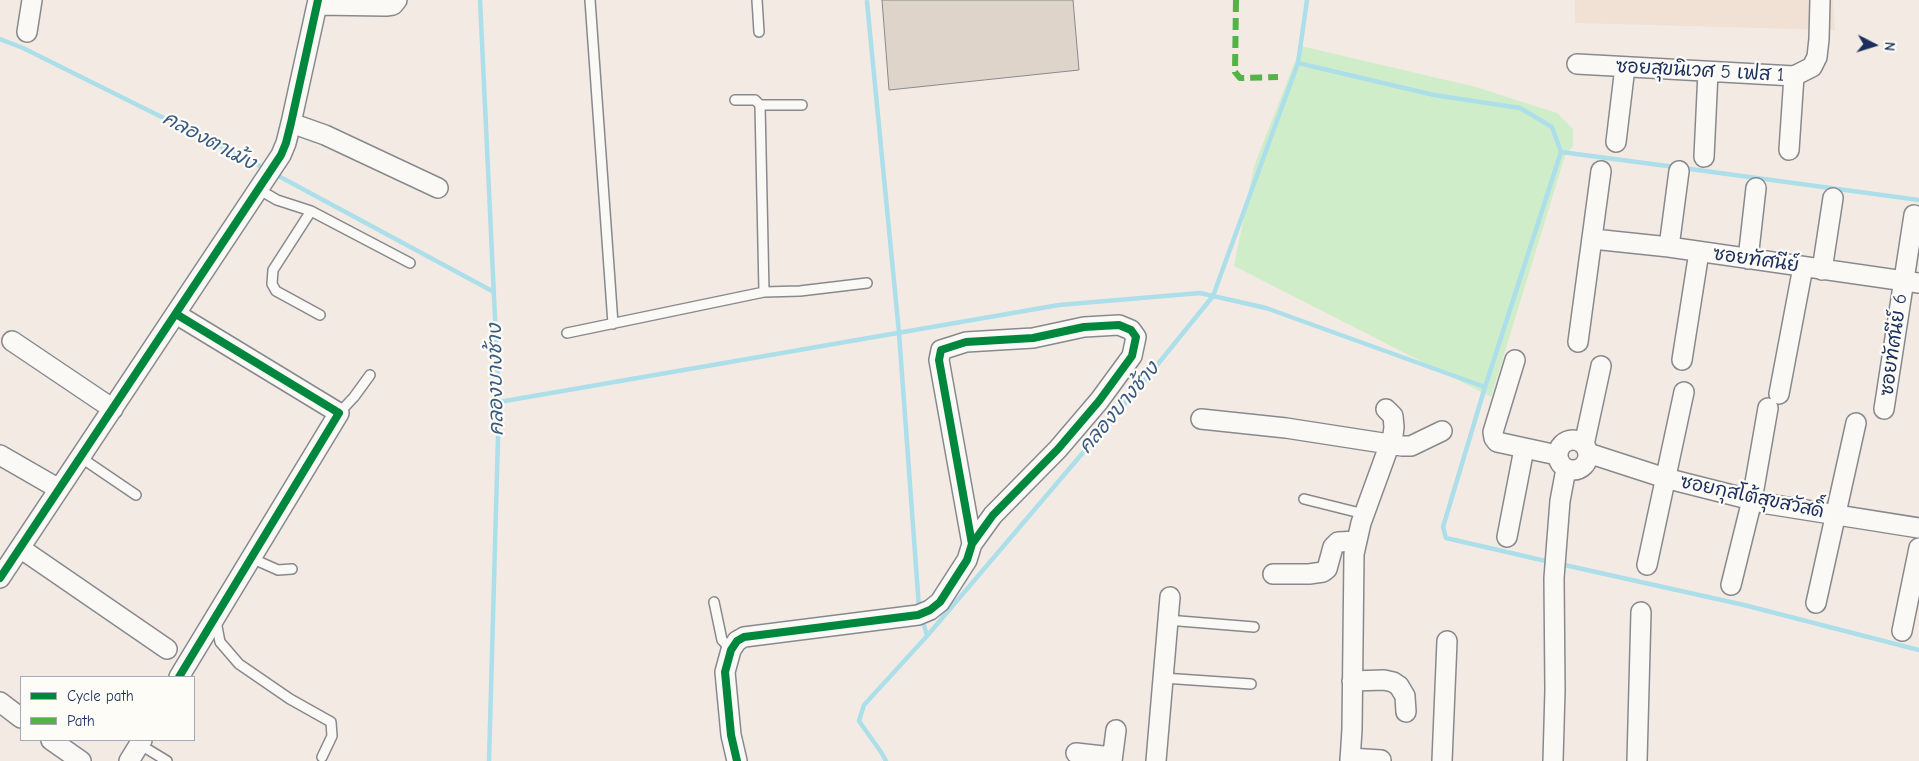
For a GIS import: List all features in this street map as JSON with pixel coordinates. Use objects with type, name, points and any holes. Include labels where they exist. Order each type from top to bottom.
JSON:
[{"type":"street","points":[[27,32],[32,0]]},
{"type":"street","points":[[2,573],[60,489],[281,155],[291,123],[318,2],[386,6],[393,5],[397,0]]},
{"type":"street","name":"ซอยสุขนิเวศ 5 เฟส 1","points":[[1577,64],[1794,76],[1812,67],[1817,57],[1820,0]]},
{"type":"street","points":[[1616,142],[1625,67]]},
{"type":"street","points":[[1704,157],[1708,72]]},
{"type":"street","points":[[1789,150],[1794,76]]},
{"type":"street","points":[[291,123],[324,135],[438,188]]},
{"type":"street","points":[[1578,342],[1593,238],[1600,171]]},
{"type":"street","points":[[1668,247],[1679,171]]},
{"type":"street","points":[[1748,259],[1756,188]]},
{"type":"street","points":[[1822,270],[1833,198]]},
{"type":"street","name":"ซอยทัศนีย์ 6","points":[[1884,410],[1911,282],[1914,215]]},
{"type":"street","name":"ซอยทัศนีย์","points":[[1593,238],[1911,282]]},
{"type":"street","points":[[1682,360],[1700,252]]},
{"type":"street","points":[[1731,585],[1752,500],[1803,267]]},
{"type":"street","points":[[176,314],[339,413],[180,676]]},
{"type":"street","points":[[737,761],[731,735],[725,672],[731,650],[736,642],[744,637],[924,613],[940,602],[967,560],[972,544],[993,515],[1058,449],[1099,401],[1132,356],[1136,338],[1131,330],[1119,325],[1084,327],[1033,338],[966,342],[941,350],[939,360],[972,544]]},
{"type":"street","points":[[12,341],[113,409]]},
{"type":"street","points":[[1515,360],[1493,432],[1494,438],[1497,442],[1562,462],[1572,470],[1582,468],[1585,464],[1601,366]]},
{"type":"street","points":[[1647,565],[1684,392]]},
{"type":"street","points":[[1381,760],[1350,760],[1354,554],[1364,514],[1389,444],[1394,421],[1393,416],[1386,408]]},
{"type":"street","points":[[1201,419],[1286,428],[1411,446],[1442,431]]},
{"type":"street","points":[[1816,604],[1856,423]]},
{"type":"street","name":"ซอยกุสโต้สุขสวัสดิ์","points":[[1562,462],[1558,449],[1567,440],[1573,439],[1586,449],[1665,478],[1752,500],[1919,528]]},
{"type":"street","points":[[1507,537],[1524,449]]},
{"type":"street","points":[[0,454],[60,489]]},
{"type":"street","points":[[1553,761],[1555,690],[1554,578],[1562,462]]},
{"type":"street","points":[[1273,574],[1323,572],[1327,569],[1333,546],[1338,542],[1357,541]]},
{"type":"street","points":[[20,548],[167,649]]},
{"type":"street","points":[[1902,631],[1919,548]]},
{"type":"street","points":[[1156,761],[1170,597]]},
{"type":"street","points":[[1637,761],[1641,612]]},
{"type":"street","points":[[1442,761],[1448,641]]},
{"type":"street","points":[[1352,681],[1384,680],[1393,682],[1399,686],[1405,696],[1406,712]]},
{"type":"street","points":[[0,702],[20,717]]},
{"type":"street","points":[[1076,753],[1112,759],[1116,730]]},
{"type":"street","points":[[52,741],[80,761]]},
{"type":"street","points":[[129,761],[140,742]]},
{"type":"lane","points":[[590,0],[613,324]]},
{"type":"lane","points":[[757,0],[760,32]]},
{"type":"lane","points":[[735,100],[755,100],[760,105],[764,292]]},
{"type":"lane","points":[[760,105],[802,105]]},
{"type":"lane","points":[[263,182],[277,200],[311,211],[410,263]]},
{"type":"lane","points":[[311,211],[273,270],[272,284],[276,291],[320,315]]},
{"type":"lane","points":[[567,333],[764,292],[800,291],[867,282]]},
{"type":"lane","points":[[339,413],[354,397],[370,374]]},
{"type":"lane","points":[[80,457],[136,496]]},
{"type":"lane","points":[[1304,499],[1364,514]]},
{"type":"lane","points":[[251,558],[278,570],[292,569]]},
{"type":"lane","points":[[714,602],[722,640],[731,650]]},
{"type":"lane","points":[[215,618],[220,642],[239,664],[290,699],[331,722],[332,736],[322,757]]},
{"type":"lane","points":[[1167,620],[1254,627]]},
{"type":"lane","points":[[1163,678],[1251,684]]},
{"type":"lane","points":[[140,742],[167,761]]},
{"type":"shaded area","points":[[1575,0],[1833,0],[1835,30],[1575,23]]},
{"type":"green space","points":[[1301,46],[1476,87],[1557,113],[1573,129],[1573,146],[1565,156],[1491,397],[1234,266],[1254,166]]},
{"type":"building","points":[[882,0],[1073,0],[1079,70],[889,90]]},
{"type":"waterway","name":"คลองบางช้าง","points":[[480,0],[499,402],[489,761]]},
{"type":"waterway","name":"คลองบางช้าง","points":[[886,761],[859,721],[864,705],[927,636],[1149,375],[1213,296],[1298,63],[1307,0]]},
{"type":"waterway","points":[[867,2],[899,333],[919,608]]},
{"type":"waterway","name":"คลองตาเม้ง","points":[[0,39],[23,48],[266,169]]},
{"type":"waterway","points":[[1298,63],[1434,95],[1520,108],[1552,127],[1561,152],[1675,167]]},
{"type":"waterway","points":[[1550,562],[1446,538],[1443,527],[1485,387],[1561,152]]},
{"type":"waterway","points":[[1683,168],[1919,200]]},
{"type":"waterway","name":"คลองตาเม้ง","points":[[273,173],[494,292]]},
{"type":"waterway","points":[[499,402],[1059,305],[1200,293],[1266,308],[1485,387]]},
{"type":"waterway","points":[[1560,564],[1744,605],[1919,650]]},
{"type":"waterway","points":[[922,618],[927,636]]},
{"type":"marked path","points":[[1236,0],[1235,72],[1240,78],[1278,77]]},
{"type":"cycle path","points":[[0,578],[281,155],[291,123],[318,0]]},
{"type":"cycle path","points":[[176,314],[339,413],[180,676]]},
{"type":"cycle path","points":[[737,761],[731,735],[725,672],[731,650],[737,641],[744,637],[918,615],[930,610],[940,602],[967,560],[972,544],[939,360],[941,350],[966,342],[1033,338],[1084,327],[1119,325],[1131,330],[1136,337],[1132,356],[1099,401],[1058,449],[993,515],[972,544]]}]
